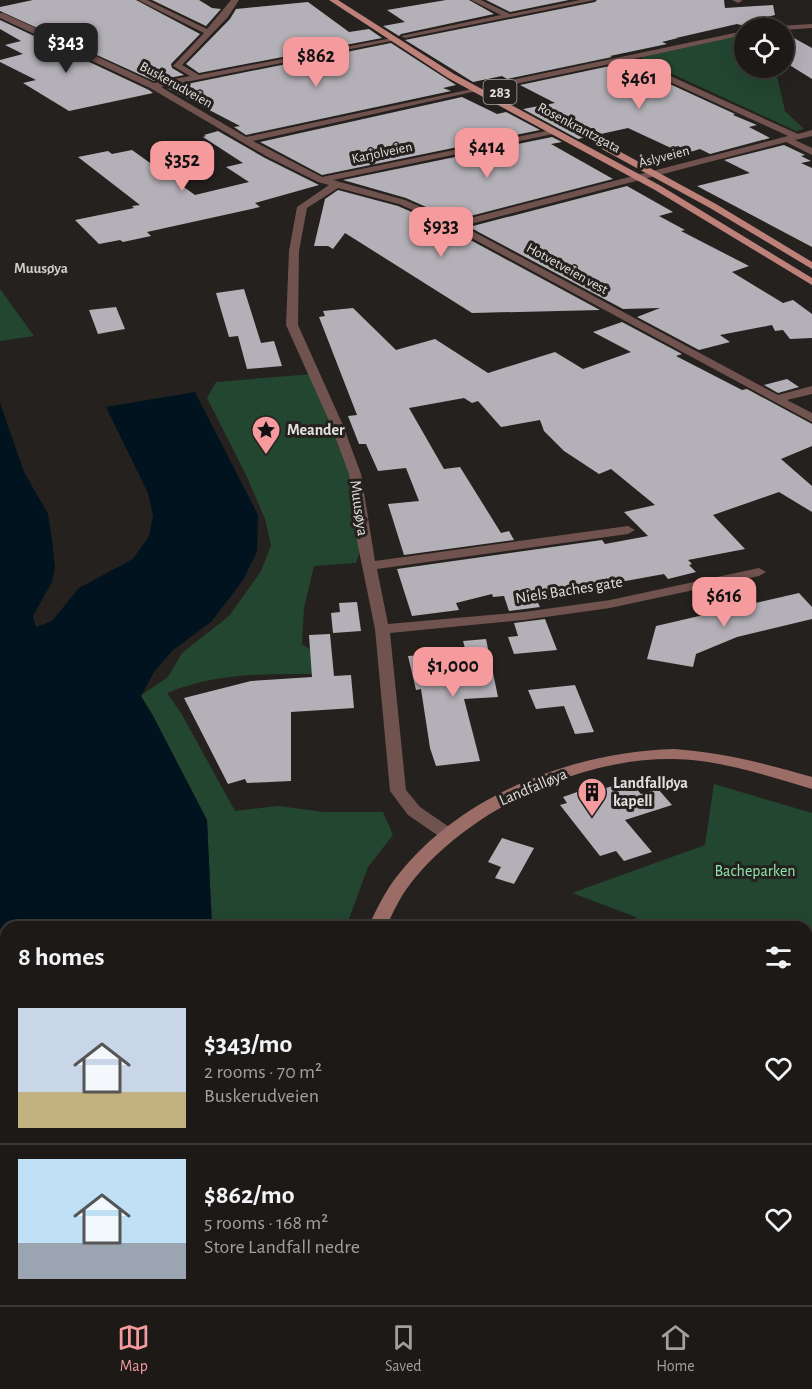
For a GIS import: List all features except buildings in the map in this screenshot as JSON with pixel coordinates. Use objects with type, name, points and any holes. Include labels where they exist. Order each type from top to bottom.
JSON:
[{"type":"main road","name":"Rosenkrantzgata","points":[[333,0],[392,40],[477,90],[639,177],[812,282]]},
{"type":"main road","name":"Rosenkrantzgata","points":[[351,0],[405,36],[491,87],[578,133]]},
{"type":"main road","name":"Rosenkrantzgata","points":[[596,143],[655,173],[812,266]]},
{"type":"main road","name":"Landfalløya","points":[[380,921],[395,891],[406,876],[427,854],[482,810],[529,786],[588,766],[672,754],[745,764],[812,783]]},
{"type":"street","points":[[142,0],[208,32]]},
{"type":"street","points":[[197,77],[177,66],[225,15],[235,0]]},
{"type":"street","points":[[475,0],[509,16]]},
{"type":"street","points":[[405,36],[591,0]]},
{"type":"street","name":"Buskerudveien","points":[[0,15],[153,86],[244,140],[321,180],[336,185]]},
{"type":"street","points":[[794,27],[812,26]]},
{"type":"street","points":[[491,87],[734,35]]},
{"type":"street","points":[[153,86],[392,40]]},
{"type":"street","points":[[624,58],[797,136]]},
{"type":"street","points":[[244,140],[477,90]]},
{"type":"street","name":"Karjolveien","points":[[321,180],[553,131]]},
{"type":"street","name":"Åslyveien","points":[[454,225],[812,133]]},
{"type":"street","points":[[787,139],[812,152]]},
{"type":"street","name":"Hotvetveien vest","points":[[336,185],[402,202],[454,225],[812,418]]},
{"type":"street","name":"Muusøya","points":[[336,185],[302,207],[294,252],[292,325],[336,423],[355,474],[369,566],[382,629],[398,791],[414,811],[449,835]]},
{"type":"street","points":[[777,399],[812,390]]},
{"type":"street","points":[[369,566],[628,530]]},
{"type":"street","name":"Niels Baches gate","points":[[382,629],[524,616],[610,604],[759,572]]},
{"type":"green space","points":[[734,37],[734,78],[777,78],[785,111],[804,129],[796,131],[642,60],[642,56]]},
{"type":"green space","points":[[0,289],[34,336],[0,341]]},
{"type":"green space","points":[[313,374],[355,474],[364,541],[356,563],[314,566],[304,608],[302,644],[317,654],[320,674],[261,674],[224,678],[186,686],[167,693],[181,713],[235,811],[278,806],[324,812],[383,812],[393,835],[368,867],[348,921],[212,921],[207,820],[152,714],[140,696],[168,677],[182,653],[229,616],[260,573],[271,546],[265,519],[247,477],[207,398],[216,382]]},
{"type":"green space","name":"Bacheparken","points":[[714,784],[812,813],[812,921],[634,921],[636,917],[572,893],[705,845]]},
{"type":"water","points":[[195,392],[258,515],[257,552],[243,580],[212,621],[172,651],[154,672],[141,696],[207,820],[212,921],[0,921],[0,403],[24,472],[48,514],[55,568],[52,582],[33,616],[36,627],[52,621],[79,588],[133,559],[149,536],[153,516],[148,493],[106,407]]},
{"type":"place","name":"Meander","points":[[266,456]]},
{"type":"place","name":"Landfalløya kapell","points":[[592,818]]},
{"type":"district","name":"Muusøya","points":[[41,268]]}]
